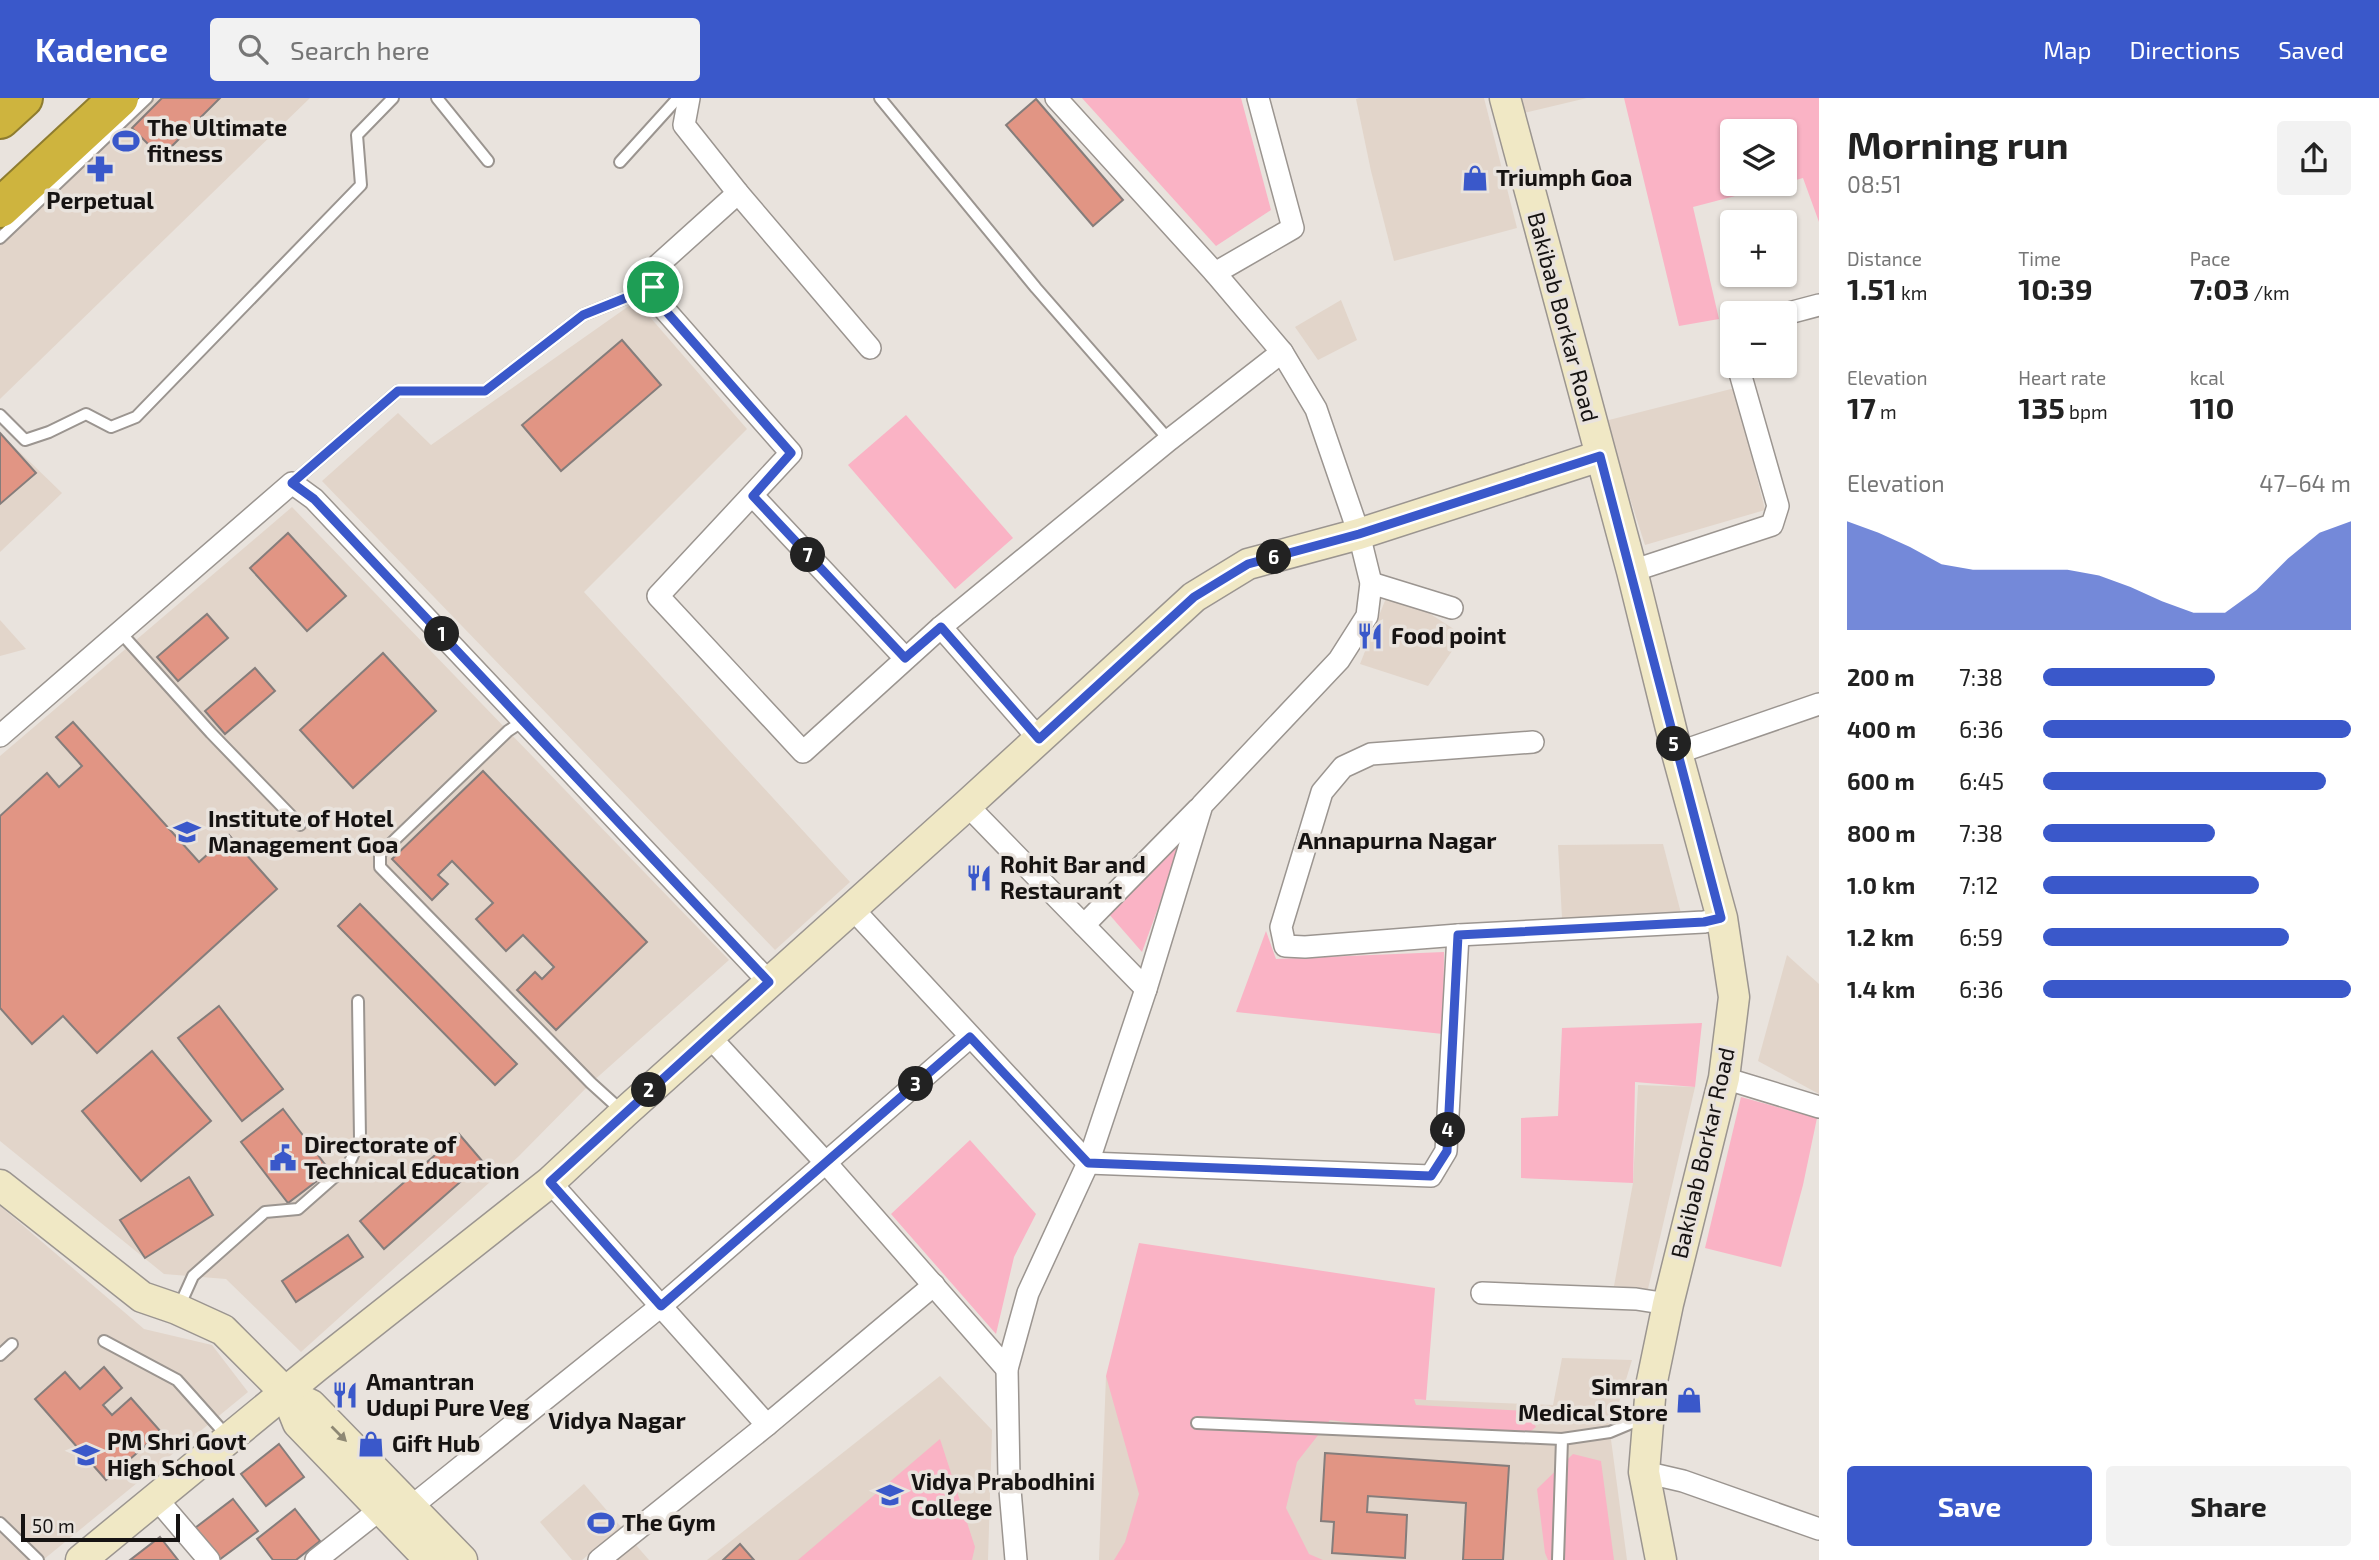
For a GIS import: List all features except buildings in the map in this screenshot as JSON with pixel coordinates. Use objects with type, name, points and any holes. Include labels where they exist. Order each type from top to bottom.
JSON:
[{"type":"highway","points":[[0,119],[23,98]]},
{"type":"highway","points":[[0,208],[119,98]]},
{"type":"street","points":[[689,98],[684,125],[870,348]]},
{"type":"street","points":[[1056,98],[1215,273],[1282,352],[1316,409],[1359,534],[1371,583],[1367,616],[1339,660],[1084,925]]},
{"type":"street","points":[[1215,273],[1293,228],[1258,98]]},
{"type":"street","name":"Bakibab Borkar Road","points":[[1505,98],[1632,571],[1676,753],[1721,918],[1734,997],[1724,1078],[1668,1304],[1651,1386],[1643,1472],[1661,1560]]},
{"type":"street","points":[[738,192],[658,265],[653,287],[665,310],[791,453],[658,596],[803,752],[941,627],[1169,440],[1282,352]]},
{"type":"street","points":[[1797,310],[1819,305]]},
{"type":"street","points":[[1632,571],[1772,524],[1778,506],[1741,378]]},
{"type":"street","points":[[81,1560],[229,1438],[550,1182],[1194,597],[1248,564],[1359,534],[1600,456]]},
{"type":"street","points":[[0,736],[292,483],[314,499],[769,982]]},
{"type":"street","points":[[753,496],[905,658]]},
{"type":"street","points":[[1371,583],[1452,608]]},
{"type":"street","points":[[941,627],[1039,739]]},
{"type":"street","points":[[1676,753],[1819,704]]},
{"type":"street","points":[[1533,742],[1371,754],[1343,767],[1322,792],[1281,927],[1284,946],[1306,947],[1458,935],[1704,922],[1721,918]]},
{"type":"street","points":[[967,805],[1146,989]]},
{"type":"street","points":[[1016,1560],[1009,1478],[1007,1369],[1028,1293],[1088,1163],[1146,989],[1202,805]]},
{"type":"street","points":[[851,907],[1088,1163],[1431,1176],[1447,1151],[1458,935]]},
{"type":"street","points":[[709,1036],[826,1163],[1007,1369]]},
{"type":"street","points":[[412,1506],[661,1306],[970,1037]]},
{"type":"street","points":[[1724,1078],[1819,1107]]},
{"type":"street","points":[[550,1182],[767,1425]]},
{"type":"street","points":[[0,1185],[142,1297],[223,1330],[286,1393],[311,1405],[462,1560]]},
{"type":"street","points":[[599,1560],[767,1425],[934,1285]]},
{"type":"street","points":[[1482,1293],[1636,1299],[1668,1304]]},
{"type":"street","points":[[286,1393],[298,1423],[430,1560]]},
{"type":"street","points":[[1643,1472],[1683,1481],[1819,1530]]},
{"type":"street","points":[[156,1498],[209,1560]]},
{"type":"street","points":[[316,1560],[382,1508]]},
{"type":"lane","points":[[0,238],[147,98]]},
{"type":"lane","points":[[0,415],[26,440],[86,414],[111,427],[136,416],[361,185],[357,135],[393,98]]},
{"type":"lane","points":[[437,98],[488,161]]},
{"type":"lane","points":[[620,162],[678,98]]},
{"type":"lane","points":[[880,98],[1036,288],[1169,440]]},
{"type":"lane","points":[[292,483],[398,391],[485,391],[583,315],[653,287]]},
{"type":"lane","points":[[120,632],[300,825]]},
{"type":"lane","points":[[523,721],[508,731],[380,854],[380,867],[591,1083],[624,1113]]},
{"type":"lane","points":[[177,1309],[193,1276],[265,1212],[298,1209],[349,1164],[360,1139],[358,1001]]},
{"type":"lane","points":[[104,1341],[177,1380],[229,1438]]},
{"type":"lane","points":[[0,1355],[12,1344]]},
{"type":"lane","points":[[1197,1423],[1562,1439],[1610,1432],[1649,1416]]},
{"type":"lane","points":[[1558,1560],[1562,1439]]},
{"type":"lane","points":[[0,1523],[38,1560]]},
{"type":"shaded area","points":[[140,98],[310,98],[0,399],[0,228]]},
{"type":"shaded area","points":[[1082,98],[1241,98],[1271,210],[1216,246]]},
{"type":"shaded area","points":[[1484,98],[1517,228],[1394,261],[1371,171],[1356,99]]},
{"type":"shaded area","points":[[1520,98],[1587,98],[1524,113]]},
{"type":"shaded area","points":[[1624,98],[1819,98],[1819,222],[1803,178],[1797,180],[1797,119],[1720,119],[1720,196],[1735,196],[1693,207],[1719,319],[1679,326]]},
{"type":"shaded area","points":[[1341,300],[1357,340],[1318,360],[1295,327]]},
{"type":"shaded area","points":[[636,301],[747,429],[584,592],[850,882],[775,950],[322,481],[398,413],[431,445]]},
{"type":"shaded area","points":[[1735,388],[1765,510],[1645,545],[1605,421]]},
{"type":"shaded area","points":[[906,415],[1013,538],[955,589],[848,465]]},
{"type":"shaded area","points":[[0,433],[62,493],[0,552]]},
{"type":"shaded area","points":[[292,507],[729,960],[591,1083],[519,1156],[301,1352],[226,1279],[164,1274],[0,1141],[0,756]]},
{"type":"shaded area","points":[[1390,588],[1463,635],[1428,686],[1360,664]]},
{"type":"shaded area","points":[[0,620],[26,649],[0,656]]},
{"type":"shaded area","points":[[1182,842],[1142,952],[1108,913]]},
{"type":"shaded area","points":[[1663,844],[1682,917],[1562,918],[1558,845]]},
{"type":"shaded area","points":[[1266,931],[1276,959],[1444,952],[1443,1034],[1236,1012]]},
{"type":"shaded area","points":[[1787,955],[1819,984],[1819,1094],[1758,1061]]},
{"type":"shaded area","points":[[1702,1023],[1695,1087],[1635,1082],[1633,1183],[1521,1178],[1521,1118],[1558,1116],[1562,1028]]},
{"type":"shaded area","points":[[1638,1085],[1695,1087],[1648,1289],[1614,1286],[1633,1183]]},
{"type":"shaded area","points":[[1741,1097],[1817,1118],[1803,1185],[1781,1267],[1705,1248]]},
{"type":"shaded area","points":[[970,1140],[1036,1214],[1014,1257],[996,1334],[891,1214]]},
{"type":"shaded area","name":"PM Shri Govt High School","points":[[0,1206],[144,1329],[212,1345],[248,1392],[43,1560],[0,1560]]},
{"type":"shaded area","points":[[1139,1243],[1435,1288],[1426,1400],[1414,1399],[1416,1405],[1526,1411],[1536,1427],[1527,1434],[1382,1427],[1330,1420],[1297,1462],[1286,1508],[1309,1554],[1323,1560],[1114,1560],[1125,1542],[1139,1494],[1106,1376]]},
{"type":"shaded area","points":[[1562,1358],[1632,1360],[1610,1432],[1627,1560],[1099,1560],[1106,1376],[1426,1400],[1553,1405]]},
{"type":"shaded area","name":"Vidya Prabodhini College","points":[[940,1376],[992,1430],[988,1560],[707,1560]]},
{"type":"shaded area","points":[[940,1439],[975,1547],[972,1560],[798,1560]]},
{"type":"shaded area","points":[[1573,1454],[1601,1461],[1614,1560],[1548,1560],[1545,1553],[1537,1489]]},
{"type":"shaded area","points":[[584,1484],[621,1527],[582,1560],[572,1560],[540,1522]]},
{"type":"shaded area","points":[[635,1544],[649,1560],[615,1560]]},
{"type":"place","name":"The Ultimate fitness","points":[[126,141]]},
{"type":"place","name":"Perpetual","points":[[100,169]]},
{"type":"place","name":"Triumph Goa","points":[[1475,178]]},
{"type":"place","name":"Food point","points":[[1370,636]]},
{"type":"place","name":"Institute of Hotel Management Goa","points":[[187,832]]},
{"type":"place","name":"Rohit Bar and Restaurant","points":[[979,878]]},
{"type":"place","name":"Directorate of Technical Education","points":[[283,1158]]},
{"type":"place","name":"Amantran Udupi Pure Veg","points":[[345,1395]]},
{"type":"place","name":"Simran Medical Store","points":[[1689,1400]]},
{"type":"place","name":"Gift Hub","points":[[371,1444]]},
{"type":"place","name":"PM Shri Govt High School","points":[[86,1455]]},
{"type":"place","name":"Vidya Prabodhini College","points":[[890,1495]]},
{"type":"place","name":"The Gym","points":[[601,1523]]},
{"type":"district","name":"Annapurna Nagar","points":[[1397,841]]},
{"type":"district","name":"Vidya Nagar","points":[[617,1421]]},
{"type":"route","points":[[653,287],[665,310],[791,453],[753,496],[905,658],[941,627],[1039,739],[1194,597],[1248,564],[1359,534],[1600,456],[1721,918],[1704,922],[1458,935],[1447,1151],[1431,1176],[1088,1163],[970,1037],[661,1306],[550,1182],[769,982],[314,499],[292,483],[398,391],[485,391],[583,315],[653,287]]}]
